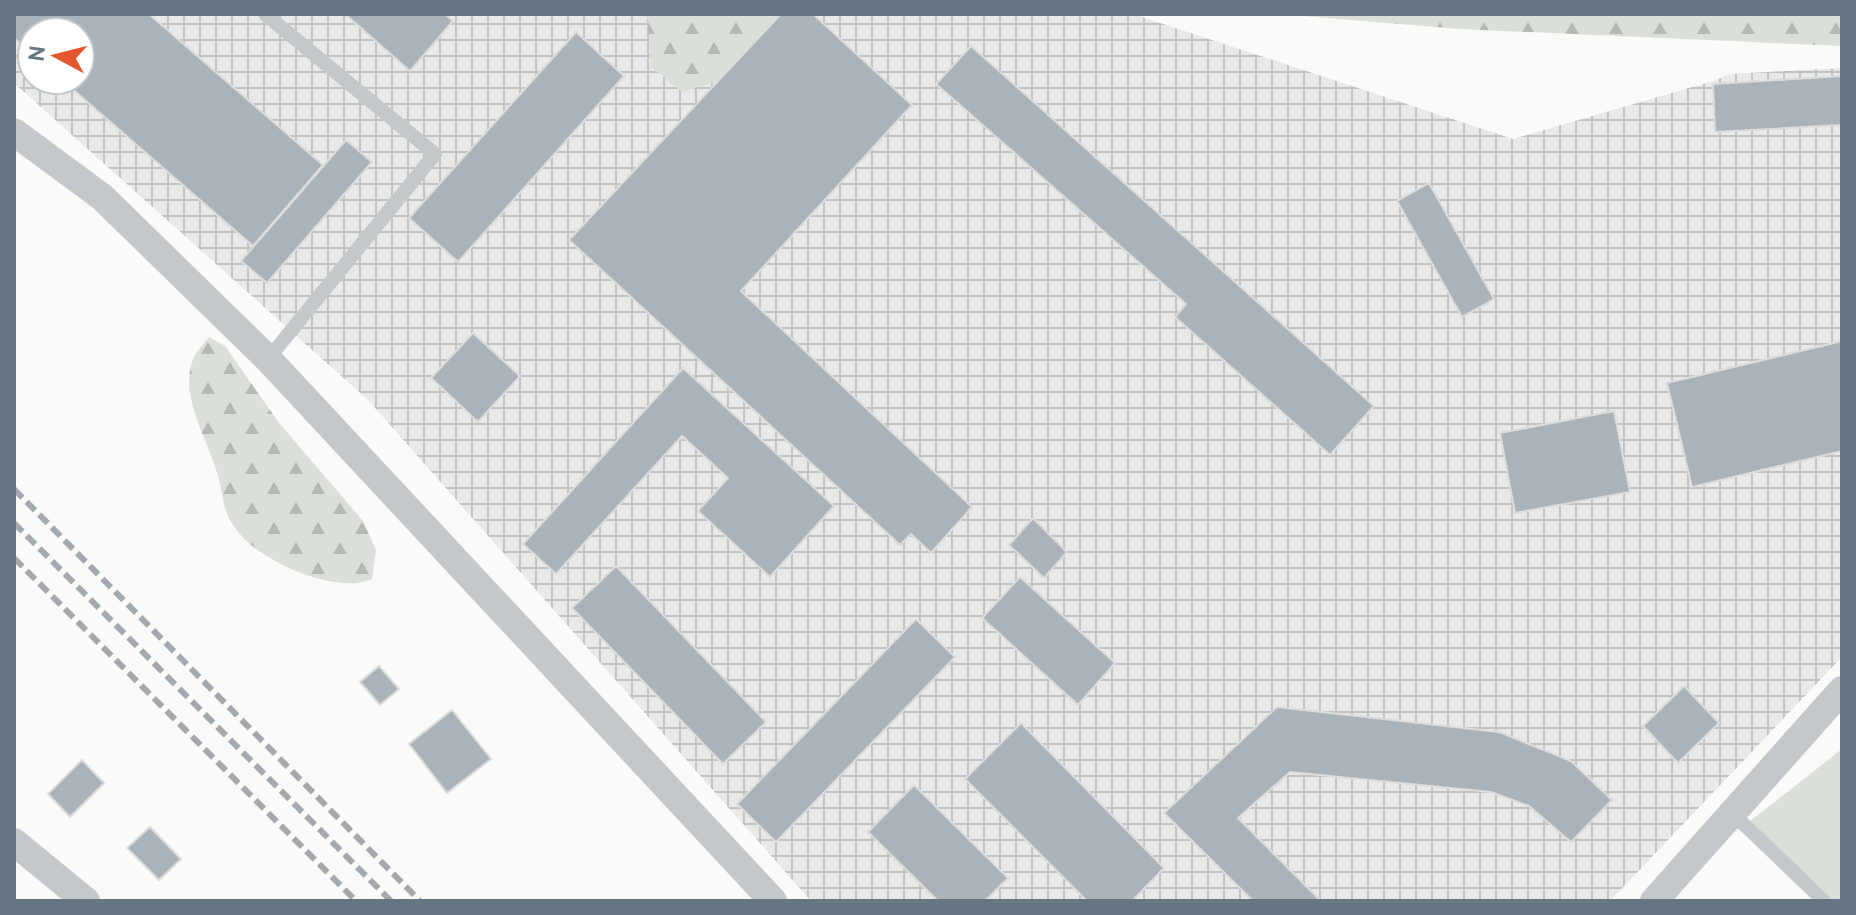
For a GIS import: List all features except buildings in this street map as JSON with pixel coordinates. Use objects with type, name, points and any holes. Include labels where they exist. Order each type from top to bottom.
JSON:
[{"type":"street","points":[[14,132],[102,197],[268,359],[773,901]]},
{"type":"street","points":[[1654,901],[1842,690]]},
{"type":"street","points":[[14,842],[86,901]]},
{"type":"lane","points":[[265,14],[435,154],[268,359]]},
{"type":"lane","points":[[1731,812],[1824,901]]},
{"type":"shaded area","points":[[14,14],[1133,14],[1513,139],[1730,74],[1842,68],[1842,657],[1610,901],[811,901],[368,400],[29,96],[96,96],[96,16],[16,16],[16,85]]},
{"type":"green space","points":[[644,14],[811,14],[728,78],[682,92],[651,67],[648,20]]},
{"type":"green space","points":[[1279,14],[1842,14],[1842,46],[1460,29]]},
{"type":"green space","points":[[209,337],[225,346],[279,423],[363,521],[376,550],[372,579],[339,583],[301,573],[264,555],[233,525],[226,512],[214,462],[196,417],[189,386],[194,357]]},
{"type":"green space","points":[[1842,749],[1842,901],[1834,901],[1749,822]]},
{"type":"railway","points":[[14,489],[420,901]]},
{"type":"railway","points":[[14,523],[391,901]]},
{"type":"railway","points":[[14,558],[356,901]]}]
